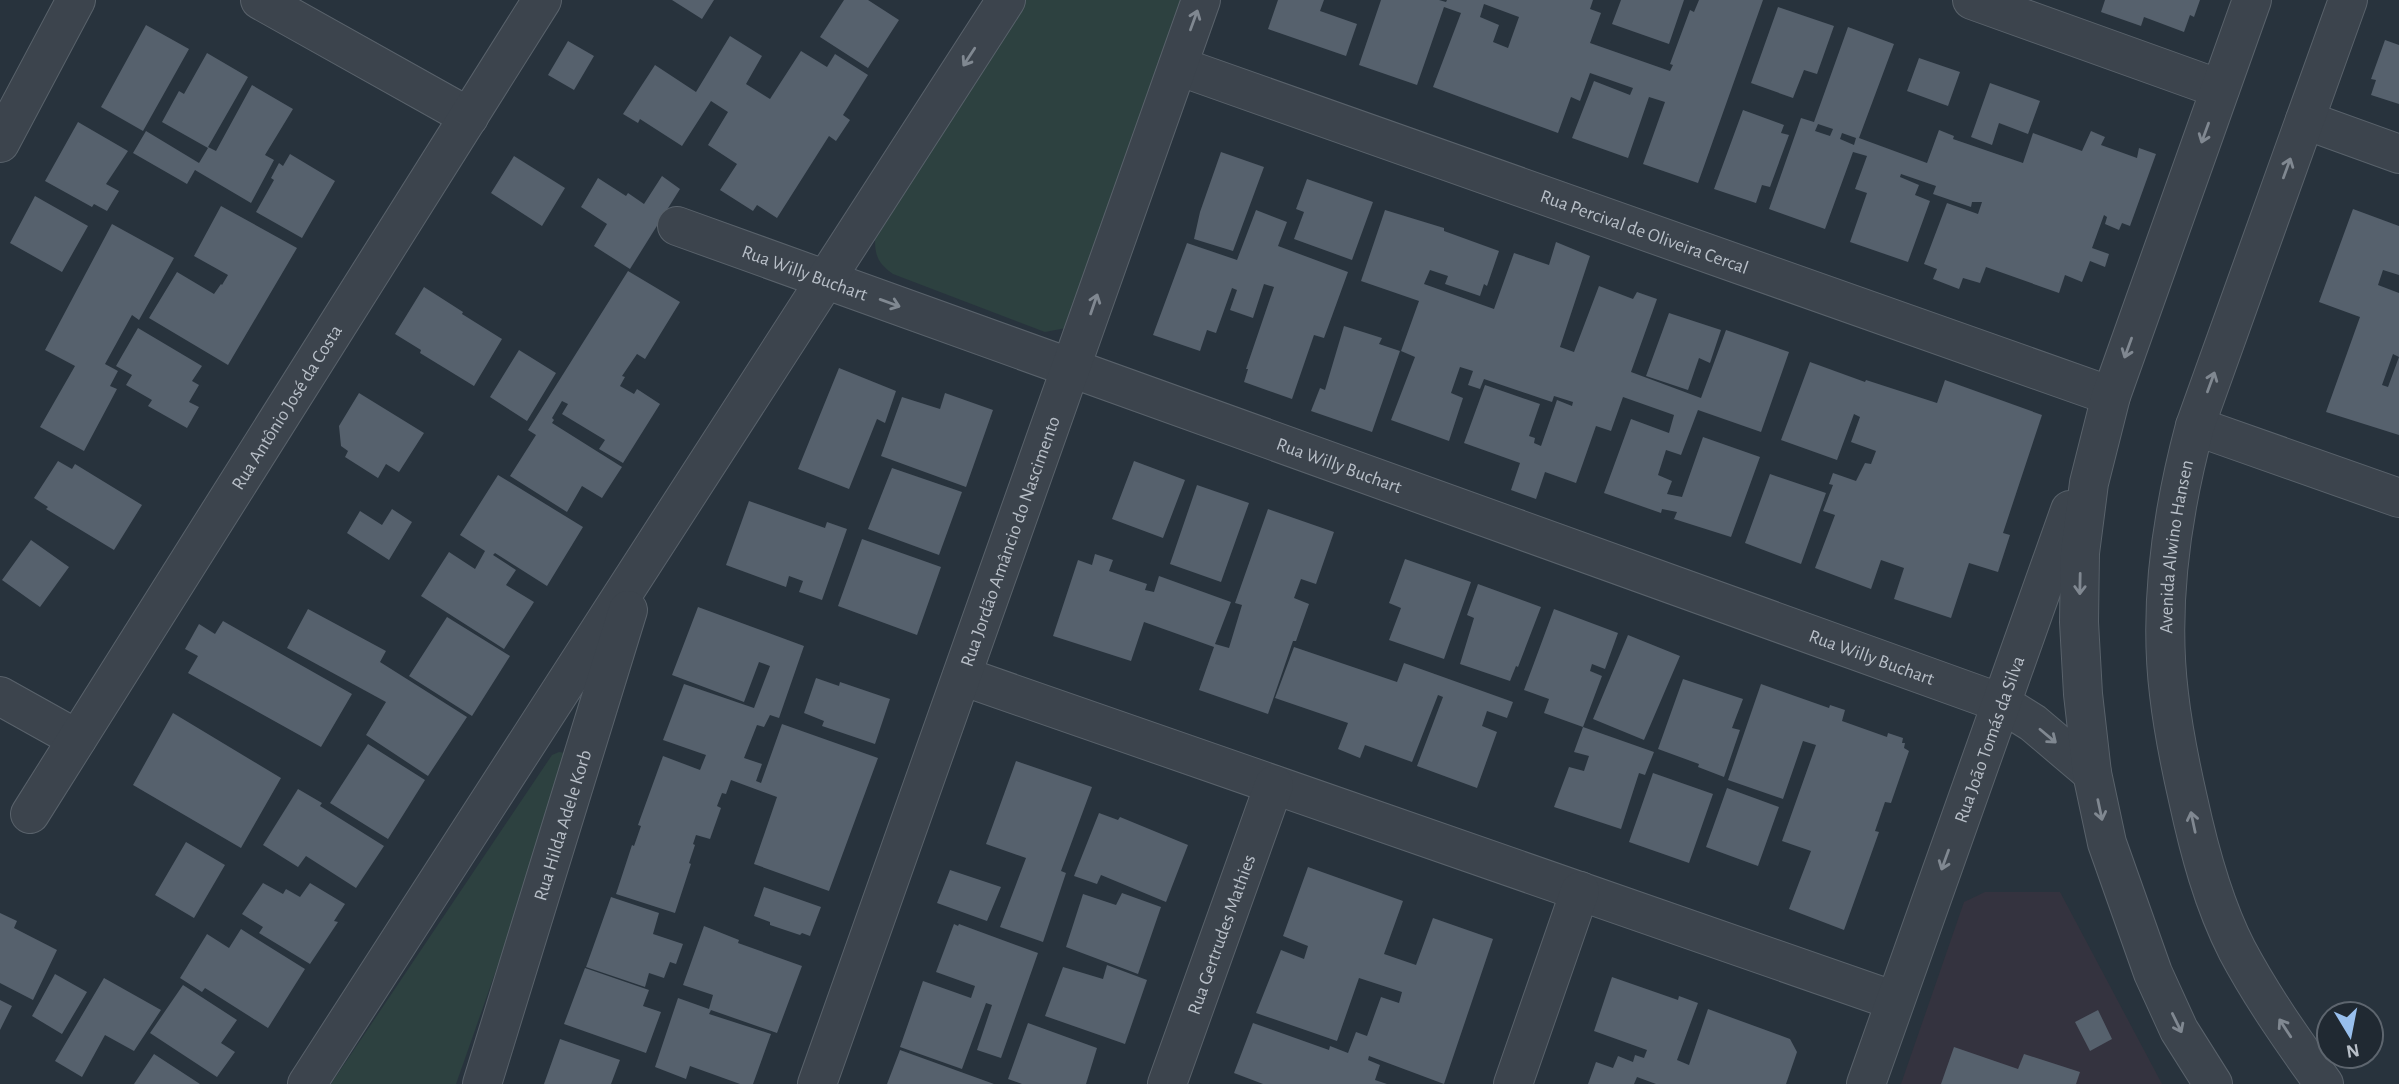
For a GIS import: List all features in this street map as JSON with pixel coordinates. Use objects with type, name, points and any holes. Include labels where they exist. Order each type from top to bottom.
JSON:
[{"type":"street","points":[[0,143],[76,0]]},
{"type":"street","points":[[260,0],[469,117]]},
{"type":"street","name":"Rua Antônio José da Costa","points":[[30,814],[542,0]]},
{"type":"street","points":[[307,1084],[1006,0]]},
{"type":"street","name":"Rua Jordão Amâncio do Nascimento","points":[[817,1084],[1201,0]]},
{"type":"street","points":[[1972,0],[2220,89]]},
{"type":"street","points":[[2213,1084],[2179,1030],[2153,973],[2107,844],[2092,773],[2082,682],[2080,553],[2089,483],[2111,396],[2252,0]]},
{"type":"street","name":"Avenida Alwino Hansen","points":[[2324,1084],[2297,1047],[2237,949],[2213,893],[2195,832],[2181,768],[2169,693],[2165,619],[2179,483],[2194,426],[2348,0]]},
{"type":"street","name":"Rua Percival de Oliveira Cercal","points":[[1178,66],[2111,396]]},
{"type":"street","points":[[2305,120],[2399,154]]},
{"type":"street","name":"Rua Willy Buchart","points":[[677,226],[2001,703],[2033,723],[2092,773]]},
{"type":"street","name":"Rua João Tomás da Silva","points":[[1866,1084],[2111,396]]},
{"type":"street","points":[[2194,426],[2399,498]]},
{"type":"street","name":"Rua Hilda Adele Korb","points":[[482,1084],[642,565]]},
{"type":"street","points":[[962,676],[1895,1001]]},
{"type":"street","points":[[0,696],[78,739]]},
{"type":"street","name":"Rua Gertrudes Mathies","points":[[1167,1084],[1274,785]]},
{"type":"street","points":[[1513,1084],[1580,891]]},
{"type":"shaded area","points":[[1985,892],[2060,892],[2162,1084],[1901,1084],[1964,902]]},
{"type":"green space","points":[[1026,0],[1188,0],[1066,328],[1045,332],[893,274],[879,260],[875,246],[875,240]]},
{"type":"green space","points":[[565,753],[569,763],[456,1084],[331,1084],[552,755]]},
{"type":"building","points":[[672,0],[714,0],[702,19]]},
{"type":"building","points":[[844,0],[868,0],[899,20],[868,68],[820,37]]},
{"type":"building","points":[[1278,0],[1324,0],[1320,11],[1357,24],[1346,56],[1268,29]]},
{"type":"building","points":[[1381,0],[1593,0],[1590,9],[1601,13],[1590,43],[1670,71],[1673,65],[1670,64],[1690,10],[1694,12],[1699,0],[1763,0],[1698,183],[1643,164],[1665,102],[1649,97],[1628,158],[1572,138],[1594,81],[1630,95],[1633,88],[1590,73],[1580,101],[1571,97],[1558,133],[1433,87],[1461,13],[1444,7],[1417,85],[1359,65]],"holes":[[[1484,4],[1519,17],[1508,48],[1493,42],[1499,25],[1480,17]]]},
{"type":"building","points":[[1621,0],[1684,0],[1669,44],[1612,24]]},
{"type":"building","points":[[2105,0],[2200,0],[2194,17],[2190,15],[2184,32],[2144,17],[2141,26],[2101,12]]},
{"type":"building","points":[[1778,7],[1834,26],[1817,74],[1804,70],[1793,98],[1751,83]]},
{"type":"building","points":[[146,25],[189,49],[143,131],[101,107]]},
{"type":"building","points":[[1848,27],[1894,44],[1859,138],[1927,163],[1939,130],[1954,136],[1953,139],[2023,163],[2033,133],[2082,151],[2091,131],[2105,137],[2101,145],[2137,158],[2139,148],[2156,154],[2130,226],[2122,223],[2119,230],[2105,224],[2107,217],[2104,215],[2092,248],[2109,254],[2105,267],[2090,261],[2082,282],[2065,275],[2059,293],[1986,267],[1980,283],[1963,278],[1959,289],[1933,279],[1937,269],[1924,264],[1947,203],[1978,214],[1982,202],[1972,202],[1971,207],[1933,194],[1936,186],[1901,174],[1900,177],[1919,185],[1915,195],[1930,201],[1908,262],[1850,242],[1867,193],[1855,189],[1867,156],[1853,152],[1825,229],[1769,209],[1801,118],[1814,122]],"holes":[[[1818,124],[1833,129],[1830,136],[1815,131]],[[1842,133],[1856,138],[1854,145],[1840,139]]]},
{"type":"building","points":[[730,36],[762,56],[746,84],[770,99],[801,51],[827,67],[835,54],[868,75],[843,115],[850,120],[836,141],[829,136],[777,218],[757,205],[753,211],[720,190],[737,164],[708,145],[728,112],[711,101],[682,146],[640,119],[638,123],[623,114],[655,65],[696,92]]},
{"type":"building","points":[[2385,40],[2399,45],[2399,104],[2371,95],[2376,80],[2371,79]]},
{"type":"building","points":[[568,41],[594,56],[574,90],[548,75]]},
{"type":"building","points":[[207,53],[248,77],[208,147],[216,151],[252,85],[293,109],[265,155],[274,160],[251,203],[195,170],[187,184],[133,153],[146,131],[199,163],[208,148],[162,122],[179,91],[184,94]]},
{"type":"building","points":[[1919,58],[1960,72],[1948,106],[1907,91]]},
{"type":"building","points":[[1990,83],[2040,101],[2028,134],[1999,123],[1992,145],[1971,137]]},
{"type":"building","points":[[1743,110],[1784,125],[1781,133],[1789,135],[1770,187],[1762,185],[1756,203],[1714,189]]},
{"type":"building","points":[[78,122],[128,151],[106,184],[119,191],[107,211],[94,204],[92,207],[45,181]]},
{"type":"building","points":[[1221,152],[1264,167],[1233,251],[1194,239],[1200,212]]},
{"type":"building","points":[[290,154],[335,181],[302,238],[256,212],[274,180],[271,178],[279,163],[283,166]]},
{"type":"building","points":[[514,156],[565,188],[542,226],[491,193]]},
{"type":"building","points":[[662,176],[680,189],[630,269],[594,246],[607,224],[581,207],[598,178],[644,204]]},
{"type":"building","points":[[1307,179],[1373,202],[1352,260],[1294,239],[1304,212],[1296,209]]},
{"type":"building","points":[[35,196],[88,226],[62,272],[10,243]]},
{"type":"building","points":[[221,206],[297,248],[228,365],[149,318],[177,272],[214,294],[222,285],[228,275],[194,256]]},
{"type":"building","points":[[2353,209],[2399,226],[2399,275],[2383,270],[2378,285],[2399,293],[2399,357],[2399,435],[2326,412],[2360,317],[2319,302]],"holes":[[[2393,354],[2399,357],[2388,387],[2382,385]]]},
{"type":"building","points":[[1256,210],[1287,222],[1278,246],[1348,272],[1324,338],[1314,335],[1292,399],[1244,382],[1274,287],[1264,284],[1253,318],[1230,310],[1237,290],[1232,288],[1216,333],[1207,330],[1200,351],[1153,335],[1187,243],[1237,260]]},
{"type":"building","points":[[1385,210],[1444,228],[1444,231],[1499,251],[1487,286],[1484,284],[1480,296],[1445,284],[1448,276],[1430,270],[1424,284],[1494,309],[1514,253],[1549,265],[1556,242],[1590,256],[1560,347],[1574,352],[1599,286],[1633,299],[1637,292],[1657,299],[1631,372],[1701,398],[1726,330],[1789,352],[1761,432],[1698,410],[1681,455],[1666,450],[1658,475],[1672,481],[1667,494],[1682,497],[1703,437],[1760,457],[1731,537],[1674,519],[1677,512],[1662,509],[1661,513],[1604,493],[1631,419],[1669,433],[1674,415],[1623,397],[1611,431],[1596,426],[1576,483],[1545,472],[1536,499],[1511,490],[1520,463],[1464,443],[1485,385],[1540,404],[1529,436],[1535,438],[1534,443],[1541,446],[1557,400],[1572,406],[1573,402],[1554,396],[1552,402],[1484,379],[1480,389],[1468,385],[1473,371],[1460,367],[1451,393],[1463,398],[1449,441],[1391,420],[1415,357],[1401,351],[1419,301],[1361,281]]},
{"type":"building","points":[[112,224],[174,258],[139,320],[132,315],[105,364],[118,371],[110,386],[117,389],[84,451],[40,427],[75,366],[45,350]]},
{"type":"building","points":[[628,271],[680,302],[645,359],[637,354],[622,376],[625,377],[620,386],[634,394],[637,389],[660,404],[623,463],[599,449],[605,440],[562,414],[568,404],[562,401],[552,423],[622,467],[602,498],[582,486],[567,512],[510,476],[536,435],[528,430]]},
{"type":"building","points":[[424,287],[502,339],[474,386],[420,353],[421,350],[395,334]]},
{"type":"building","points":[[1669,313],[1721,330],[1710,363],[1699,358],[1688,390],[1646,376]]},
{"type":"building","points":[[1344,326],[1382,338],[1379,344],[1400,351],[1372,432],[1311,411],[1320,388],[1325,390]]},
{"type":"building","points":[[138,328],[202,366],[192,381],[199,385],[189,402],[199,407],[187,428],[148,406],[152,400],[126,385],[132,375],[116,366]]},
{"type":"building","points":[[519,350],[556,373],[527,421],[490,397]]},
{"type":"building","points":[[1810,362],[1865,382],[1866,380],[1937,403],[1945,380],[2042,415],[2003,533],[2010,535],[1998,572],[1969,563],[1951,618],[1894,599],[1904,568],[1881,560],[1871,589],[1815,568],[1835,515],[1823,511],[1833,485],[1829,484],[1833,473],[1856,481],[1865,463],[1871,464],[1876,451],[1851,442],[1860,417],[1854,414],[1837,460],[1781,440]]},
{"type":"building","points":[[839,368],[896,391],[885,423],[877,419],[849,489],[798,469]]},
{"type":"building","points":[[359,393],[424,433],[399,472],[386,464],[378,478],[345,457],[348,451],[341,446],[339,426]]},
{"type":"building","points":[[945,393],[993,410],[966,487],[881,456],[902,397],[940,409]]},
{"type":"building","points":[[58,461],[72,469],[75,464],[142,505],[114,550],[46,509],[48,507],[34,498]]},
{"type":"building","points":[[1134,461],[1185,480],[1163,538],[1112,519]]},
{"type":"building","points":[[892,468],[962,492],[939,555],[868,529]]},
{"type":"building","points":[[1770,474],[1826,493],[1801,564],[1745,543]]},
{"type":"building","points":[[498,475],[583,527],[547,586],[495,553],[493,555],[516,570],[506,585],[534,602],[504,649],[421,596],[449,552],[475,569],[485,551],[460,535]]},
{"type":"building","points":[[1197,485],[1249,503],[1221,582],[1170,564]]},
{"type":"building","points":[[749,501],[825,528],[827,522],[847,529],[822,600],[799,592],[803,581],[789,576],[786,587],[726,565]]},
{"type":"building","points":[[392,509],[412,522],[389,560],[347,533],[360,511],[382,525]]},
{"type":"building","points":[[1268,509],[1334,532],[1316,584],[1301,579],[1294,598],[1309,604],[1268,714],[1199,690],[1214,647],[1144,622],[1131,661],[1053,636],[1078,560],[1092,565],[1095,554],[1113,560],[1109,571],[1147,584],[1145,590],[1154,592],[1159,576],[1231,602],[1215,644],[1229,648],[1242,605],[1235,603]]},
{"type":"building","points":[[862,539],[941,567],[917,635],[838,606]]},
{"type":"building","points":[[31,540],[69,567],[40,607],[2,580]]},
{"type":"building","points":[[1405,559],[1471,582],[1444,659],[1389,640],[1401,608],[1389,603]]},
{"type":"building","points":[[1478,584],[1541,607],[1510,681],[1460,664],[1474,618],[1467,615]]},
{"type":"building","points":[[698,607],[804,646],[779,718],[770,715],[764,727],[757,725],[744,758],[762,764],[756,781],[761,783],[782,724],[878,758],[829,891],[754,864],[777,797],[731,780],[726,794],[722,793],[717,806],[721,808],[710,839],[696,835],[689,863],[691,864],[675,913],[616,894],[663,756],[700,770],[706,755],[663,740],[684,684],[754,708],[770,666],[759,662],[744,702],[672,675]]},
{"type":"building","points":[[308,609],[386,651],[380,662],[467,717],[428,776],[366,735],[386,702],[287,648]]},
{"type":"building","points":[[1554,609],[1618,633],[1605,669],[1592,664],[1590,671],[1602,676],[1583,727],[1544,713],[1549,699],[1524,690]]},
{"type":"building","points":[[447,617],[510,656],[472,716],[409,676]]},
{"type":"building","points":[[223,621],[352,694],[321,747],[188,673],[198,656],[185,649],[199,624],[215,634]]},
{"type":"building","points":[[1628,635],[1680,656],[1644,740],[1593,719]]},
{"type":"building","points":[[1294,647],[1397,682],[1404,663],[1513,702],[1507,718],[1487,711],[1482,726],[1497,732],[1477,788],[1417,766],[1443,697],[1438,695],[1412,762],[1365,745],[1360,758],[1338,749],[1348,723],[1275,698]]},
{"type":"building","points":[[816,678],[839,686],[840,682],[890,699],[875,744],[822,726],[824,721],[804,713]]},
{"type":"building","points":[[1683,679],[1743,699],[1732,728],[1740,730],[1724,777],[1698,767],[1699,764],[1658,749]]},
{"type":"building","points":[[1761,684],[1829,708],[1830,705],[1845,710],[1842,721],[1887,737],[1888,733],[1903,738],[1904,748],[1909,751],[1891,803],[1885,802],[1875,831],[1879,832],[1844,930],[1789,909],[1811,851],[1782,841],[1816,745],[1803,741],[1783,799],[1728,780]]},
{"type":"building","points":[[173,713],[281,778],[241,848],[133,785]]},
{"type":"building","points":[[1583,727],[1654,752],[1645,775],[1639,773],[1621,829],[1554,807],[1569,767],[1584,771],[1589,756],[1574,752]]},
{"type":"building","points":[[368,744],[425,780],[388,839],[330,803]]},
{"type":"building","points":[[1016,761],[1092,787],[1061,871],[1066,873],[1043,942],[1000,927],[1026,858],[986,844]]},
{"type":"building","points":[[1653,773],[1713,794],[1689,863],[1629,842]]},
{"type":"building","points":[[1727,788],[1779,807],[1758,866],[1706,847]]},
{"type":"building","points":[[298,789],[384,846],[356,888],[306,856],[298,867],[263,845]]},
{"type":"building","points":[[1099,813],[1118,820],[1120,817],[1188,845],[1166,902],[1101,875],[1097,884],[1074,876]]},
{"type":"building","points":[[186,842],[225,865],[194,918],[155,895]]},
{"type":"building","points":[[1308,867],[1403,901],[1384,954],[1416,965],[1433,918],[1493,939],[1444,1084],[1369,1056],[1368,1060],[1380,1065],[1375,1080],[1387,1084],[1263,1084],[1234,1073],[1253,1023],[1329,1050],[1330,1046],[1348,1053],[1356,1032],[1367,1036],[1381,997],[1399,1003],[1402,992],[1359,978],[1337,1041],[1256,1013],[1281,950],[1304,959],[1308,946],[1283,936]]},
{"type":"building","points":[[950,870],[1001,887],[987,921],[937,903]]},
{"type":"building","points":[[263,883],[283,894],[286,889],[300,897],[310,883],[345,904],[334,921],[338,922],[310,964],[259,933],[263,927],[242,914]]},
{"type":"building","points":[[764,887],[821,907],[810,936],[770,925],[770,922],[754,916]]},
{"type":"building","points":[[1122,893],[1161,907],[1138,974],[1066,947],[1083,894],[1116,905]]},
{"type":"building","points":[[611,897],[659,913],[653,934],[683,944],[676,964],[670,962],[664,978],[649,973],[645,987],[586,967]]},
{"type":"building","points":[[0,913],[17,921],[14,928],[57,950],[33,1000],[0,983]]},
{"type":"building","points":[[954,924],[1038,953],[1001,1058],[977,1050],[992,1005],[986,1003],[962,1069],[900,1047],[923,981],[971,998],[975,986],[936,972]]},
{"type":"building","points":[[704,926],[739,940],[738,943],[802,966],[777,1033],[711,1010],[709,1014],[771,1034],[753,1084],[740,1084],[690,1066],[686,1079],[655,1067],[678,998],[709,1009],[713,995],[683,985]]},
{"type":"building","points":[[241,929],[305,969],[268,1028],[205,988],[202,992],[180,978],[207,934],[229,948]]},
{"type":"building","points":[[1107,965],[1147,980],[1125,1044],[1045,1016],[1063,967],[1103,979]]},
{"type":"building","points":[[585,968],[649,990],[643,1006],[661,1012],[646,1053],[564,1024]]},
{"type":"building","points":[[55,974],[87,992],[62,1034],[32,1016]]},
{"type":"building","points":[[1612,977],[1678,1000],[1679,996],[1698,1003],[1677,1060],[1689,1065],[1708,1009],[1790,1039],[1797,1052],[1786,1084],[1656,1084],[1637,1077],[1634,1084],[1588,1084],[1596,1062],[1613,1068],[1618,1056],[1633,1062],[1635,1055],[1644,1058],[1647,1050],[1594,1031]]},
{"type":"building","points":[[104,978],[161,1010],[134,1051],[105,1035],[82,1077],[55,1061]]},
{"type":"building","points":[[183,985],[237,1020],[221,1043],[235,1052],[217,1077],[150,1033]]},
{"type":"building","points":[[0,1000],[12,1006],[0,1030]]},
{"type":"building","points":[[2098,1010],[2112,1039],[2090,1051],[2075,1022]]},
{"type":"building","points":[[1028,1023],[1097,1048],[1086,1084],[1022,1084],[1008,1079]]},
{"type":"building","points":[[560,1039],[620,1060],[611,1084],[544,1084]]},
{"type":"building","points":[[1954,1047],[2018,1069],[2024,1054],[2080,1072],[2076,1084],[1941,1084]]},
{"type":"building","points":[[900,1050],[994,1084],[887,1084]]},
{"type":"building","points":[[154,1054],[200,1084],[134,1084]]}]
